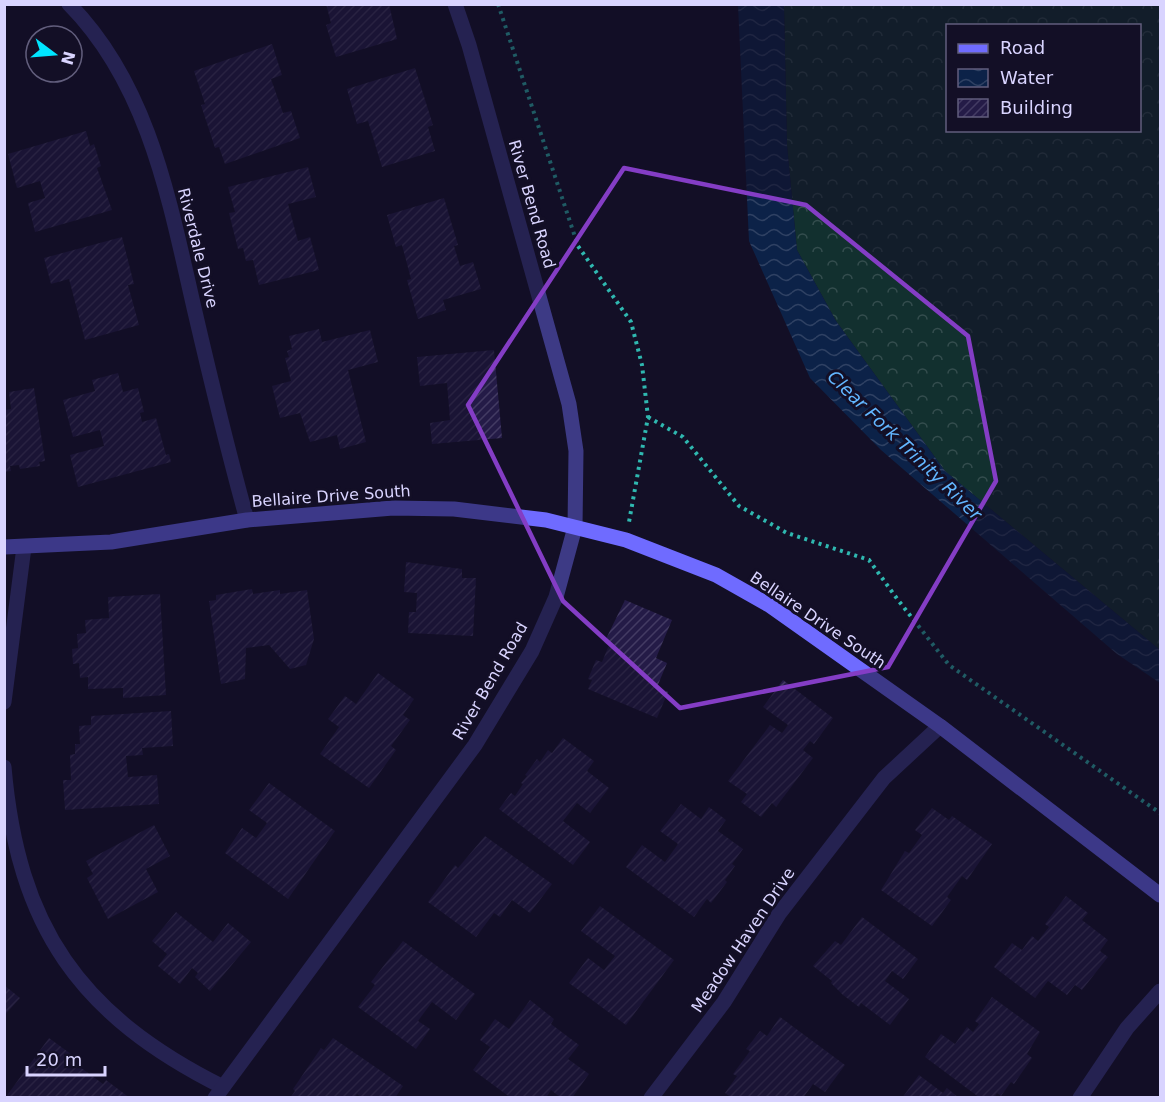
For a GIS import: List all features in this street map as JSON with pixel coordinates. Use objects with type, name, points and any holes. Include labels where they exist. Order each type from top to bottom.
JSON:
[{"type":"street","name":"Riverdale Drive","points":[[69,4],[87,22],[132,93],[149,134],[169,202],[223,432],[247,520]]},
{"type":"street","name":"River Bend Road","points":[[219,1092],[475,746],[532,651],[556,597],[575,527],[576,451],[569,404],[469,45],[455,4]]},
{"type":"street","name":"Bellaire Drive South","points":[[4,548],[111,542],[247,520],[393,508],[454,509],[546,520],[626,540],[716,575],[770,605],[940,726],[1161,895]]},
{"type":"street","points":[[4,702],[24,547]]},
{"type":"street","name":"Meadow Haven Drive","points":[[651,1098],[724,1002],[779,914],[884,778],[940,726]]},
{"type":"street","points":[[4,767],[9,816],[28,893],[47,932],[69,968],[94,999],[179,1065],[219,1092]]},
{"type":"street","points":[[1080,1098],[1127,1028],[1161,991]]},
{"type":"path","points":[[498,4],[578,246],[631,322],[642,365],[648,417],[626,540]]},
{"type":"path","points":[[648,417],[683,437],[739,506],[787,533],[869,560],[949,665],[1161,813]]},
{"type":"highlighted area","points":[[624,168],[806,205],[968,336],[996,481],[888,667],[680,708],[563,601],[468,405]]},
{"type":"green space","points":[[784,5],[1160,5],[1160,650],[945,471],[836,321],[797,250],[787,145]]},
{"type":"water","name":"Clear Fork Trinity River","points":[[738,5],[784,5],[787,145],[797,250],[836,321],[945,471],[1160,650],[1160,683],[1117,654],[881,450],[810,378],[749,241]]},
{"type":"building","points":[[326,4],[389,4],[397,39],[336,57],[326,25],[331,23]]},
{"type":"building","points":[[272,44],[282,75],[271,79],[283,113],[291,111],[300,138],[225,164],[219,147],[215,148],[201,105],[205,104],[194,71]]},
{"type":"building","points":[[415,68],[433,125],[428,127],[435,151],[382,167],[368,121],[357,124],[347,89]]},
{"type":"building","points":[[86,131],[90,146],[94,144],[101,166],[97,168],[112,210],[35,232],[28,203],[45,198],[40,181],[17,188],[8,154]]},
{"type":"building","points":[[308,167],[316,197],[288,204],[298,241],[310,237],[319,270],[259,285],[253,260],[246,261],[243,248],[238,249],[229,213],[235,212],[228,187]]},
{"type":"building","points":[[444,198],[458,245],[454,246],[460,266],[473,262],[481,289],[443,300],[446,310],[418,319],[407,280],[411,279],[402,245],[396,247],[387,215]]},
{"type":"building","points":[[122,237],[134,284],[128,285],[139,325],[85,340],[69,279],[51,284],[44,258]]},
{"type":"building","points":[[319,329],[322,342],[370,330],[378,362],[348,370],[366,442],[340,449],[337,435],[310,442],[300,413],[280,418],[272,386],[291,381],[285,358],[289,357],[287,351],[292,349],[289,336]]},
{"type":"building","points":[[494,350],[502,438],[432,444],[430,423],[450,420],[447,383],[420,386],[417,357]]},
{"type":"building","points":[[118,373],[123,392],[138,388],[144,412],[140,413],[142,422],[156,418],[166,455],[169,454],[171,462],[78,487],[70,455],[104,446],[100,430],[73,437],[63,400],[95,391],[92,380]]},
{"type":"building","points":[[34,388],[45,461],[39,462],[40,466],[20,469],[19,465],[10,466],[11,471],[4,472],[4,410],[11,409],[9,392]]},
{"type":"building","points":[[406,562],[462,569],[462,578],[476,578],[473,636],[408,633],[409,612],[416,612],[417,593],[404,592]]},
{"type":"building","points":[[252,589],[253,594],[280,590],[280,594],[307,590],[314,639],[306,665],[290,669],[269,645],[246,648],[245,679],[221,684],[209,601],[216,600],[216,595]]},
{"type":"building","points":[[160,594],[166,695],[123,698],[123,688],[88,689],[88,677],[80,678],[79,663],[73,664],[72,649],[78,648],[77,634],[86,633],[85,620],[109,618],[108,597]]},
{"type":"building","points":[[625,600],[672,620],[656,658],[667,663],[657,687],[668,692],[657,718],[588,689],[592,680],[588,679],[596,660],[602,662],[609,645],[604,643]]},
{"type":"building","points":[[378,673],[414,699],[403,715],[410,720],[391,746],[396,750],[369,788],[320,754],[339,727],[328,719],[345,696],[356,704]]},
{"type":"building","points":[[783,680],[833,718],[814,744],[810,741],[803,750],[813,758],[776,807],[772,803],[761,817],[741,802],[747,794],[728,781],[770,725],[782,733],[788,725],[763,707]]},
{"type":"building","points":[[171,711],[173,746],[142,748],[143,755],[126,756],[128,777],[157,775],[159,804],[65,810],[63,780],[71,780],[70,755],[75,754],[75,744],[80,744],[79,726],[91,725],[91,716]]},
{"type":"building","points":[[563,738],[594,761],[587,771],[609,788],[590,813],[577,803],[563,821],[590,842],[573,865],[499,809],[511,793],[515,796],[527,776],[525,775],[537,759],[540,762],[548,750],[552,753]]},
{"type":"building","points":[[269,783],[335,831],[288,899],[225,853],[242,828],[256,838],[267,823],[249,810]]},
{"type":"building","points":[[681,804],[701,819],[709,807],[726,820],[718,831],[743,849],[732,864],[735,866],[725,880],[727,882],[711,903],[707,899],[694,917],[626,867],[642,845],[665,862],[678,844],[660,831]]},
{"type":"building","points":[[932,808],[949,820],[952,816],[992,844],[967,880],[962,876],[947,897],[951,900],[932,926],[881,890],[905,851],[909,853],[922,835],[915,830]]},
{"type":"building","points":[[154,825],[170,856],[146,869],[158,892],[108,919],[87,878],[93,874],[86,861]]},
{"type":"building","points":[[485,836],[552,884],[530,913],[512,900],[500,917],[494,913],[476,937],[428,902],[455,865],[458,868]]},
{"type":"building","points":[[1066,896],[1088,913],[1082,920],[1108,940],[1100,951],[1108,957],[1082,990],[1075,985],[1067,995],[1048,981],[1035,998],[994,967],[1012,943],[1022,950],[1032,936],[1038,941],[1049,927],[1045,924]]},
{"type":"building","points":[[600,906],[674,960],[626,1025],[569,983],[588,958],[604,970],[615,956],[581,931]]},
{"type":"building","points":[[176,912],[213,942],[228,923],[251,942],[210,991],[195,977],[198,973],[192,968],[180,984],[158,966],[167,954],[152,941]]},
{"type":"building","points":[[862,917],[918,959],[903,979],[892,971],[885,981],[909,999],[890,1025],[861,1003],[859,1007],[843,995],[831,983],[832,981],[813,966],[835,941],[841,945]]},
{"type":"building","points":[[403,941],[475,994],[456,1020],[432,1002],[418,1021],[430,1029],[416,1049],[358,1007],[375,985],[371,982]]},
{"type":"building","points":[[4,985],[20,998],[4,1016]]},
{"type":"building","points":[[992,997],[1040,1032],[1027,1054],[1032,1058],[1014,1084],[1011,1082],[1001,1096],[997,1093],[994,1098],[980,1098],[925,1057],[941,1034],[955,1044],[967,1027],[973,1032],[979,1024],[975,1021]]},
{"type":"building","points":[[530,1000],[554,1019],[551,1024],[579,1045],[568,1059],[589,1074],[572,1098],[561,1098],[551,1090],[546,1098],[511,1098],[473,1070],[490,1047],[480,1040],[495,1019],[509,1029]]},
{"type":"building","points":[[780,1017],[845,1065],[825,1092],[813,1084],[803,1098],[732,1098],[725,1093],[737,1076],[733,1074],[750,1051],[746,1049],[760,1031],[767,1036]]},
{"type":"building","points":[[49,1038],[75,1057],[72,1061],[103,1084],[106,1080],[130,1098],[5,1098]]},
{"type":"building","points":[[333,1038],[403,1086],[395,1098],[362,1098],[357,1094],[355,1098],[290,1098],[295,1091],[293,1089],[321,1048],[324,1050]]},
{"type":"building","points":[[919,1075],[943,1093],[947,1088],[959,1098],[902,1098]]}]
